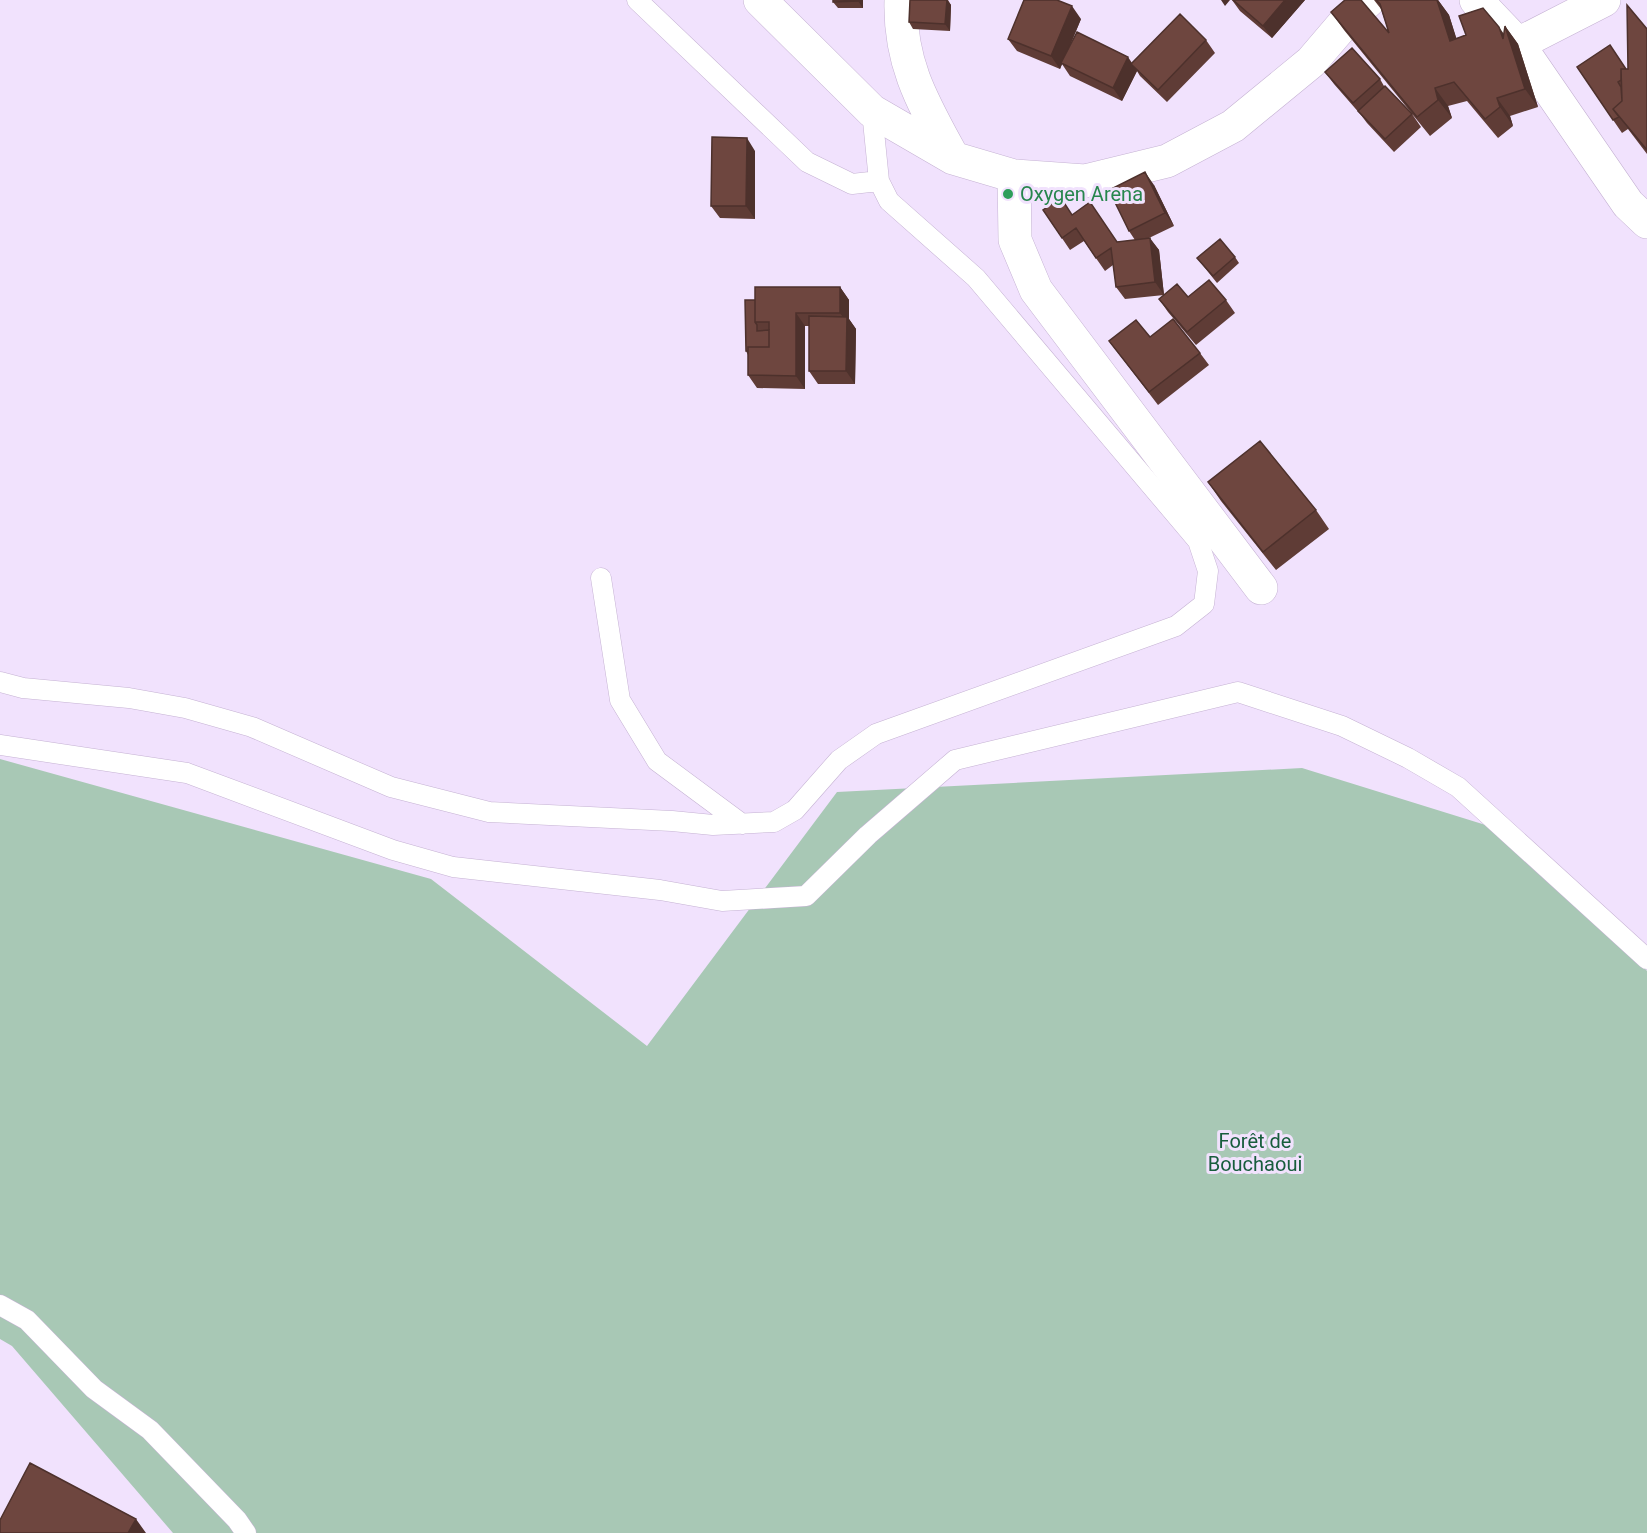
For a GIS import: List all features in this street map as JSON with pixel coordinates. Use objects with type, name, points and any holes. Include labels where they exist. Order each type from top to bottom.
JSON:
[{"type":"street","points":[[760,0],[872,111],[953,158],[1014,176],[1085,181],[1167,161],[1233,126],[1311,62],[1346,21],[1369,0]]},
{"type":"street","points":[[901,0],[900,29],[918,94],[953,158]]},
{"type":"street","points":[[1476,0],[1518,44],[1628,204],[1647,222]]},
{"type":"street","points":[[1518,44],[1604,0]]},
{"type":"street","points":[[1014,176],[1015,240],[1036,291],[1261,588]]},
{"type":"lane","points":[[637,0],[807,162],[852,184],[879,181]]},
{"type":"lane","points":[[0,682],[23,688],[129,698],[185,708],[252,727],[391,787],[489,812],[672,820],[713,825],[742,824],[774,822],[795,810],[839,760],[876,734],[1176,626],[1204,604],[1208,571],[1198,541],[984,286],[889,201],[879,181],[872,111]]},
{"type":"lane","points":[[601,578],[620,700],[657,761],[742,824]]},
{"type":"lane","points":[[0,745],[187,773],[393,850],[453,867],[660,890],[722,901],[806,896],[868,835],[955,760],[1238,692],[1342,726],[1408,758],[1458,787],[1647,959]]},
{"type":"lane","points":[[0,1305],[27,1320],[94,1389],[150,1430],[237,1520],[246,1533]]},
{"type":"green space","name":"Forêt de Bouchaoui","points":[[0,759],[431,879],[647,1046],[837,792],[1302,768],[1521,836],[1647,971],[1647,1533],[173,1533],[12,1346],[0,1339]]},
{"type":"building","points":[[833,0],[858,0],[858,1],[833,2]]},
{"type":"building","points":[[910,0],[947,0],[945,24],[909,22]]},
{"type":"building","points":[[1024,0],[1057,0],[1072,6],[1051,56],[1008,39]]},
{"type":"building","points":[[1233,0],[1285,0],[1263,26]]},
{"type":"building","points":[[1345,0],[1361,0],[1389,33],[1380,4],[1376,0],[1437,0],[1450,41],[1466,35],[1459,16],[1483,8],[1499,27],[1503,39],[1505,26],[1525,89],[1497,98],[1500,107],[1485,119],[1454,82],[1435,88],[1438,100],[1417,117],[1331,12]]},
{"type":"building","points":[[1627,5],[1647,29],[1647,150],[1613,109],[1622,101],[1621,69],[1628,69]]},
{"type":"building","points":[[1180,14],[1206,40],[1158,90],[1131,64]]},
{"type":"building","points":[[1077,32],[1128,57],[1113,88],[1061,63]]},
{"type":"building","points":[[1610,45],[1626,69],[1621,69],[1621,80],[1618,82],[1621,87],[1622,101],[1613,109],[1619,117],[1613,120],[1577,67]]},
{"type":"building","points":[[1352,48],[1380,79],[1353,103],[1325,72]]},
{"type":"building","points":[[1385,86],[1412,114],[1385,139],[1358,111]]},
{"type":"building","points":[[712,137],[747,138],[746,206],[711,206]]},
{"type":"building","points":[[1145,172],[1165,213],[1129,231],[1109,190]]},
{"type":"building","points":[[1061,198],[1072,215],[1090,202],[1117,242],[1150,238],[1155,282],[1116,287],[1111,248],[1096,258],[1076,228],[1062,238],[1043,210]]},
{"type":"building","points":[[1220,239],[1235,257],[1213,276],[1197,258]]},
{"type":"building","points":[[1209,280],[1226,300],[1187,332],[1159,299],[1177,284],[1188,297]]},
{"type":"building","points":[[755,287],[840,287],[840,313],[796,313],[796,376],[748,375],[748,347],[769,347],[769,322],[755,322]]},
{"type":"building","points":[[745,300],[755,300],[757,331],[769,330],[769,347],[748,347],[746,351]]},
{"type":"building","points":[[809,316],[847,317],[846,371],[809,371]]},
{"type":"building","points":[[1173,319],[1200,353],[1149,392],[1109,341],[1136,320],[1150,337]]},
{"type":"building","points":[[1260,441],[1316,510],[1263,552],[1208,482]]},
{"type":"building","points":[[30,1463],[136,1519],[128,1533],[0,1533],[0,1520]]},
{"type":"place","name":"Oxygen Arena","points":[[1008,194]]}]
